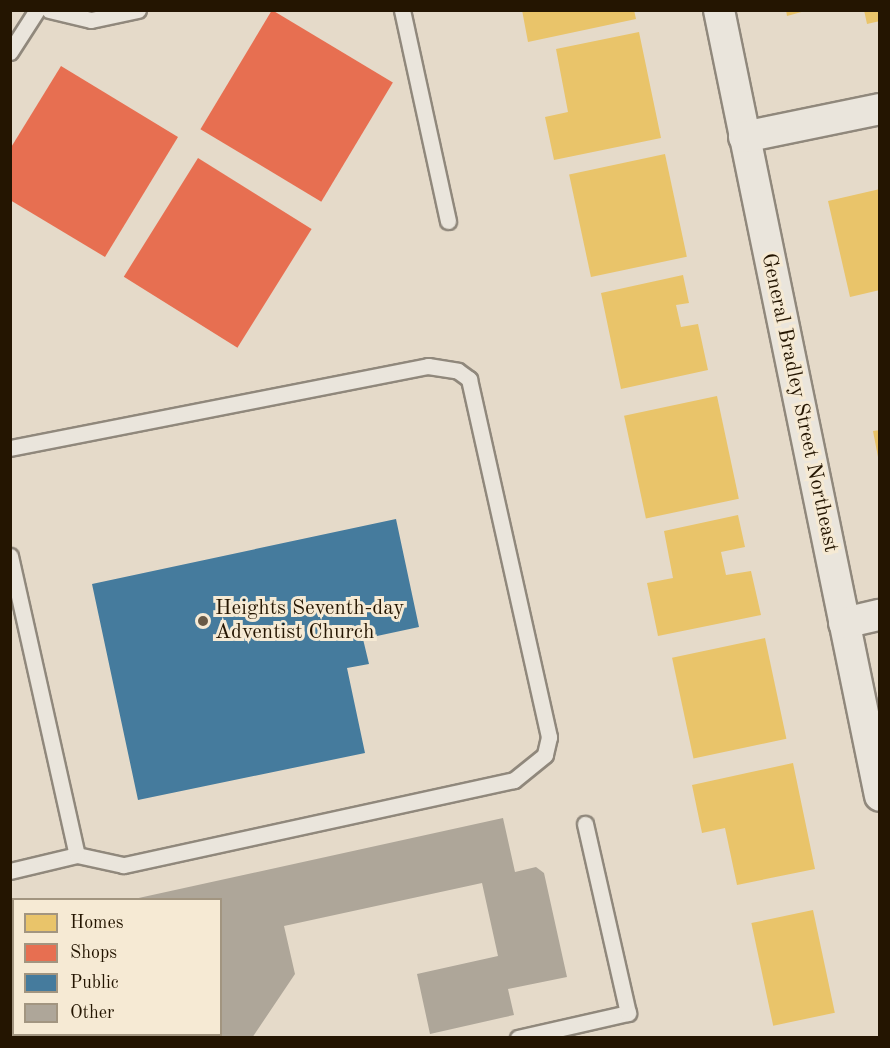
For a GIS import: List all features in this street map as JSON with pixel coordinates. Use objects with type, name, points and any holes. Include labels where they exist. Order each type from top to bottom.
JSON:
[{"type":"street","name":"General Bradley Street Northeast","points":[[719,10],[879,796]]},
{"type":"street","points":[[744,137],[879,109]]},
{"type":"street","points":[[844,623],[879,615]]},
{"type":"lane","points":[[10,52],[37,10]]},
{"type":"lane","points":[[49,10],[91,20],[138,10]]},
{"type":"lane","points":[[402,10],[448,221]]},
{"type":"lane","points":[[10,448],[428,366],[450,368],[469,379],[546,717],[545,755],[536,767],[514,780],[123,865],[77,855],[10,871]]},
{"type":"lane","points":[[10,556],[77,855]]},
{"type":"lane","points":[[518,1038],[628,1013],[585,824]]},
{"type":"building: Homes","points":[[522,10],[634,10],[636,19],[528,42]]},
{"type":"building: Homes","points":[[786,10],[805,10],[805,11],[787,16]]},
{"type":"building: Homes","points":[[864,10],[880,10],[880,21],[867,24]]},
{"type":"building: Homes","points":[[639,32],[661,138],[554,160],[545,117],[568,112],[556,49]]},
{"type":"building: Homes","points":[[665,154],[687,257],[591,277],[569,174]]},
{"type":"building: Homes","points":[[880,189],[880,290],[850,297],[828,201]]},
{"type":"building: Homes","points":[[683,275],[689,303],[676,305],[681,327],[698,324],[708,370],[621,389],[601,293]]},
{"type":"building: Homes","points":[[717,396],[739,499],[646,518],[624,416]]},
{"type":"building: Homes","points":[[880,430],[880,457],[878,457],[873,431]]},
{"type":"building: Homes","points":[[738,515],[745,547],[721,552],[726,575],[751,571],[761,615],[658,636],[647,583],[673,578],[664,531]]},
{"type":"building: Homes","points":[[765,638],[786,739],[693,759],[672,658]]},
{"type":"building: Homes","points":[[793,763],[815,869],[737,885],[725,828],[702,833],[692,785]]},
{"type":"building: Homes","points":[[813,910],[835,1013],[773,1026],[751,923]]},
{"type":"building: Shops","points":[[272,10],[393,83],[321,202],[200,129]]},
{"type":"building: Shops","points":[[61,66],[178,137],[105,257],[10,200],[10,149]]},
{"type":"building: Shops","points":[[198,158],[312,229],[237,348],[124,277]]},
{"type":"building: Public","points":[[396,519],[419,627],[363,639],[369,664],[347,668],[365,753],[138,800],[92,584]]},
{"type":"building: Other","points":[[503,818],[515,872],[536,867],[544,873],[567,977],[508,989],[514,1015],[430,1034],[417,974],[498,956],[482,883],[284,926],[295,974],[252,1038],[112,1038],[222,1036],[222,898],[139,898]]},
{"type":"place","name":"Heights Seventh-day Adventist Church","points":[[203,621]]}]
